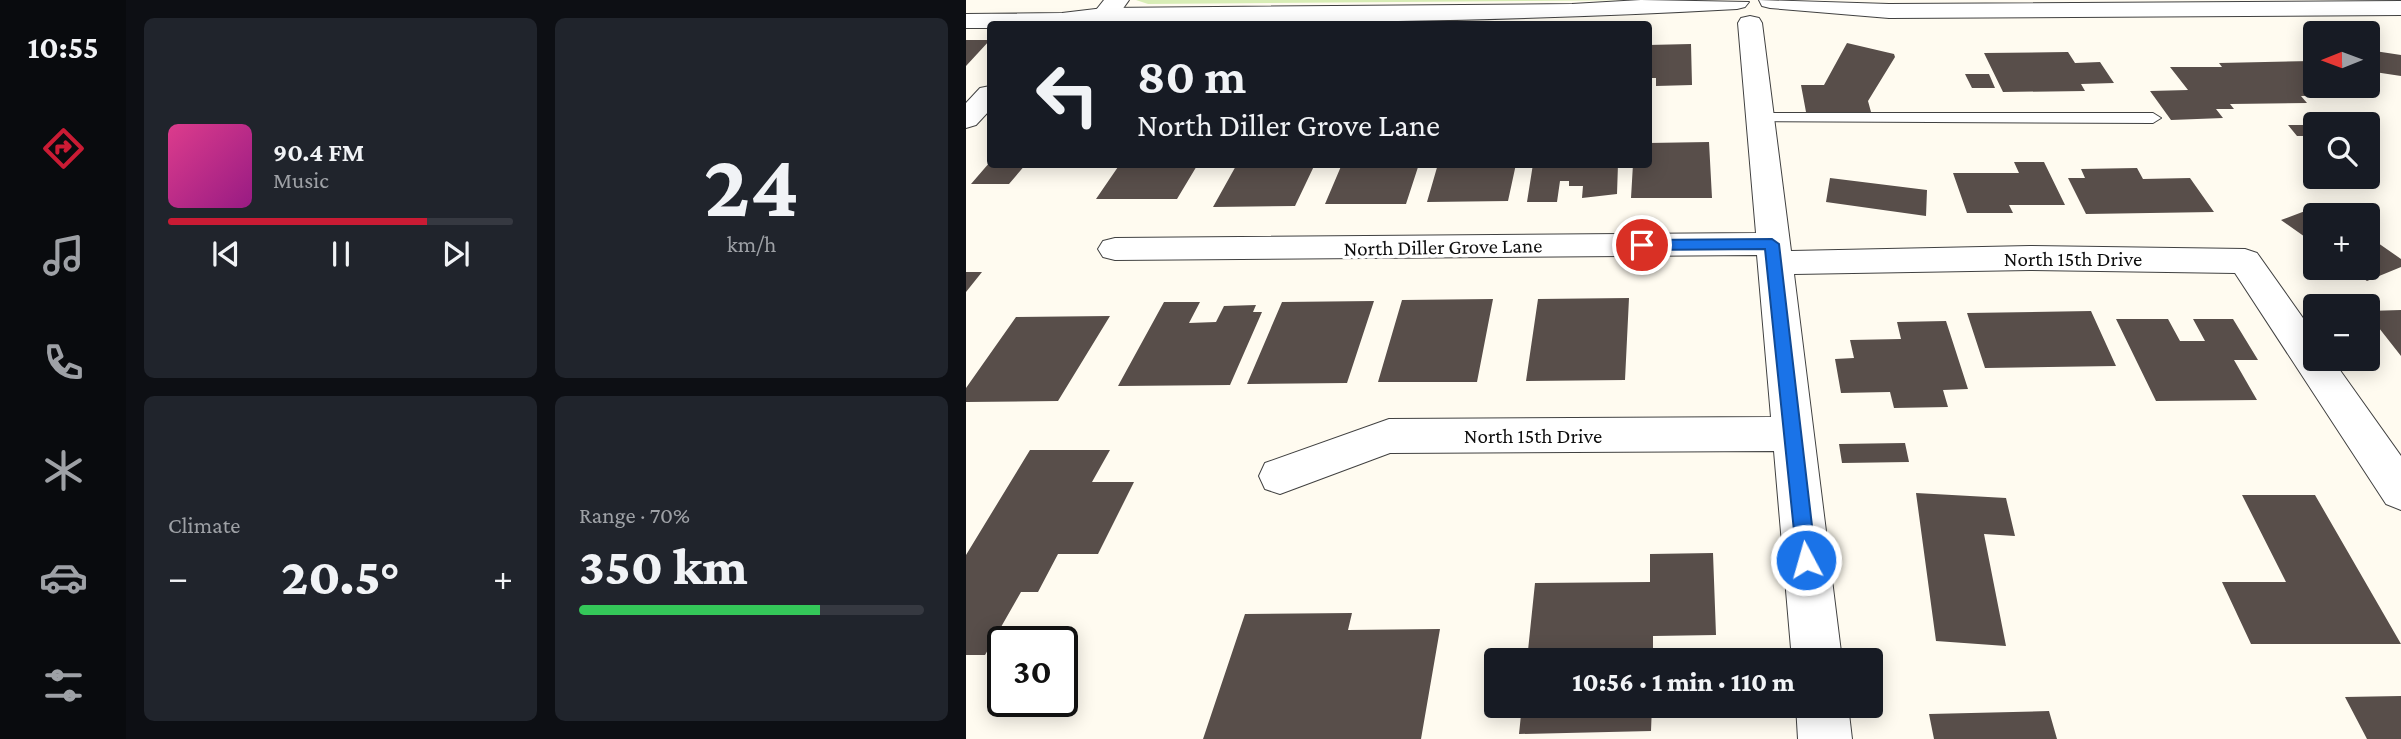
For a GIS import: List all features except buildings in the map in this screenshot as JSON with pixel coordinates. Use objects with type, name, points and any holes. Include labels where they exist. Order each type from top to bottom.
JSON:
[{"type":"street","points":[[1063,21],[1111,7],[1889,11],[2401,8]]},
{"type":"street","points":[[1754,9],[1758,118],[1816,648]]},
{"type":"street","points":[[966,21],[987,21]]},
{"type":"street","points":[[966,119],[987,97]]},
{"type":"street","name":"North Diller Grove Lane","points":[[1115,249],[1773,253]]},
{"type":"street","name":"North 15th Drive","points":[[1773,253],[2245,261],[2401,491]]},
{"type":"street","name":"North 15th Drive","points":[[1280,476],[1389,436],[1793,435]]},
{"type":"street","points":[[1823,718],[1825,739]]},
{"type":"lane","points":[[1758,118],[2153,118]]},
{"type":"green space","points":[[1136,0],[1639,0],[1148,4]]},
{"type":"route","points":[[1642,245],[1772,244],[1806,560]]}]
